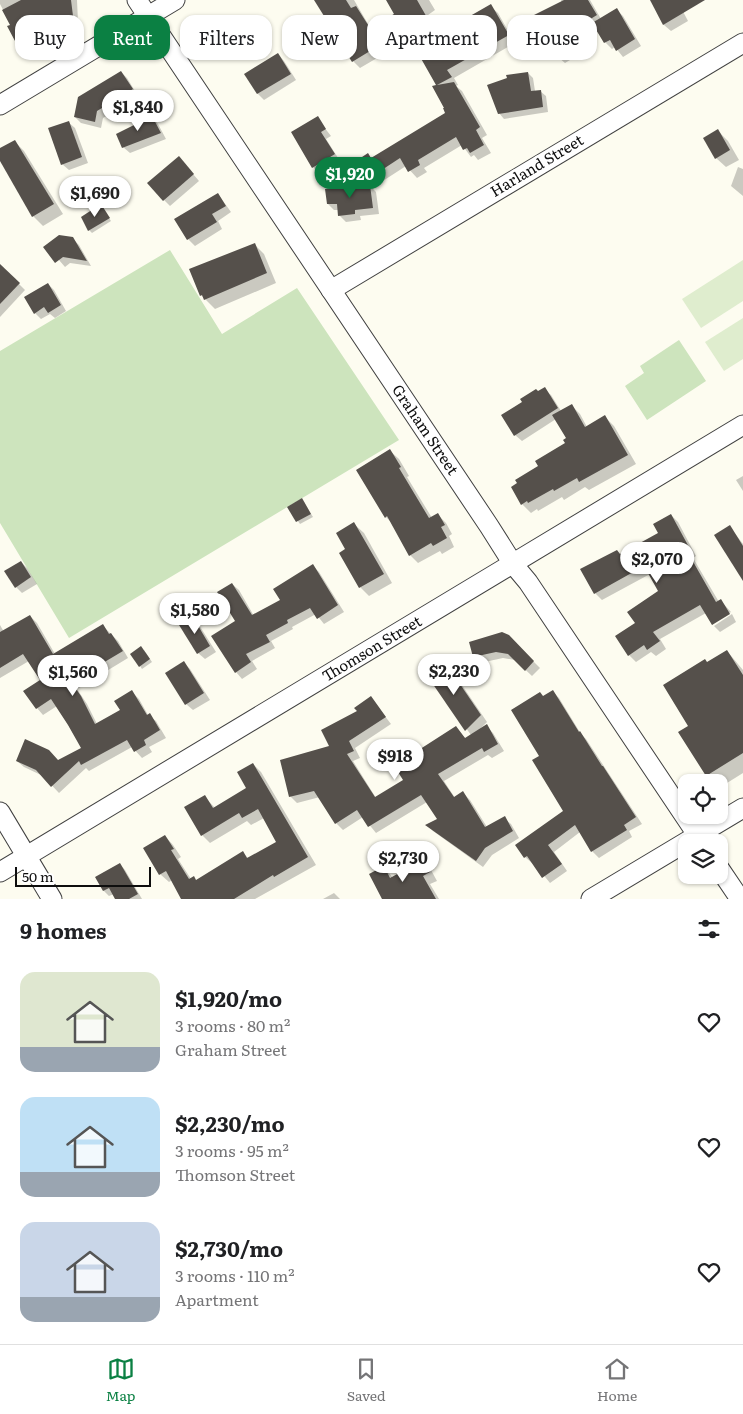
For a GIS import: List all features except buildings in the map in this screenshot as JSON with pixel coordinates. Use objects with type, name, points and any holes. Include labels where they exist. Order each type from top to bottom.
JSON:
[{"type":"street","name":"Graham Street","points":[[137,0],[147,15]]},
{"type":"street","points":[[150,15],[175,0]]},
{"type":"street","name":"Harland Street","points":[[331,290],[743,43]]},
{"type":"street","points":[[0,105],[94,48]]},
{"type":"street","name":"Graham Street","points":[[170,49],[513,564],[528,582],[696,834]]},
{"type":"street","name":"Thomson Street","points":[[0,872],[743,425]]},
{"type":"street","points":[[706,834],[743,808]]},
{"type":"street","points":[[0,812],[52,899]]},
{"type":"street","points":[[592,899],[678,851]]},
{"type":"street","points":[[728,881],[740,899]]},
{"type":"green space","points":[[170,250],[222,334],[297,288],[399,440],[69,638],[0,523],[0,351]]},
{"type":"green space","points":[[743,260],[743,301],[701,328],[682,299]]},
{"type":"green space","points":[[743,318],[743,359],[724,371],[705,342]]},
{"type":"green space","points":[[679,340],[706,381],[647,420],[625,386],[644,373],[640,366]]}]
